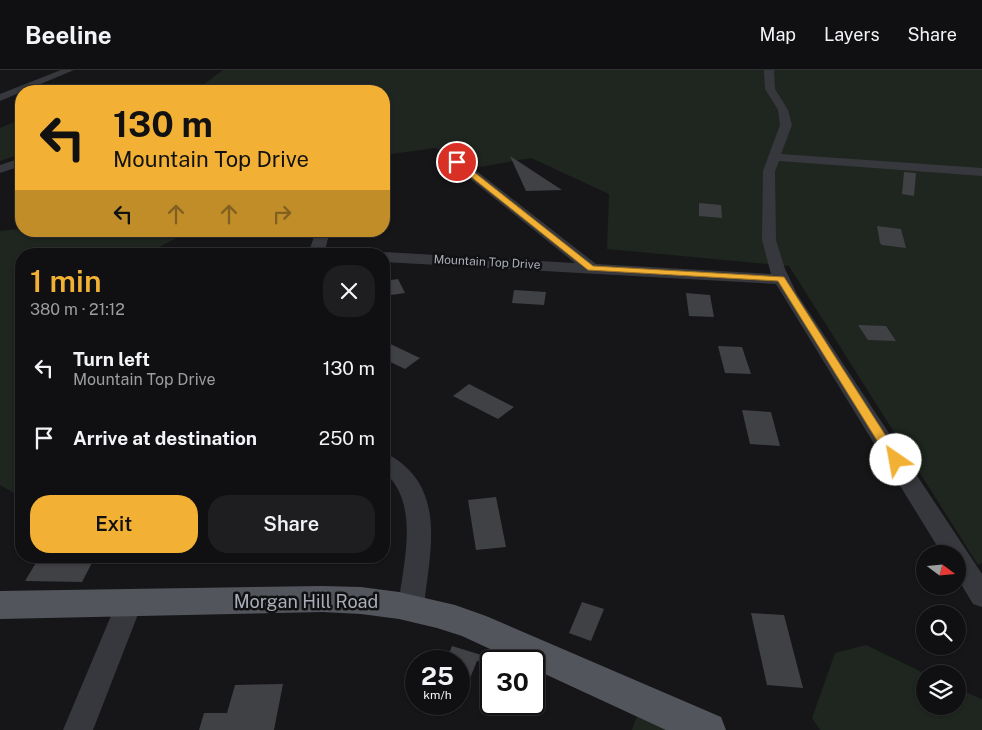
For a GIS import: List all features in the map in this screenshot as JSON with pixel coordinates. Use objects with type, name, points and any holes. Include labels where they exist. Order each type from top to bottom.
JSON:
[{"type":"main road","name":"Morgan Hill Road","points":[[0,605],[355,599],[411,607],[454,618],[707,730]]},
{"type":"street","points":[[29,85],[69,70]]},
{"type":"street","points":[[769,70],[770,89],[783,108],[786,124],[769,175],[768,240],[781,279],[949,545]]},
{"type":"street","points":[[3,95],[15,90]]},
{"type":"street","points":[[774,157],[982,172]]},
{"type":"street","points":[[457,162],[591,268]]},
{"type":"street","points":[[0,169],[15,164]]},
{"type":"street","name":"Mountain Top Drive","points":[[390,256],[781,279]]},
{"type":"street","points":[[390,466],[405,479],[415,497],[419,512],[411,607]]},
{"type":"street","points":[[966,571],[982,596]]},
{"type":"street","points":[[78,730],[129,604]]},
{"type":"shaded area","points":[[223,70],[982,70],[982,563],[978,565],[789,266],[607,249],[609,194],[531,158],[480,167],[435,148],[390,154],[390,85],[203,85]]},
{"type":"shaded area","points":[[15,122],[15,156],[0,161],[0,128]]},
{"type":"shaded area","points":[[15,230],[15,237],[179,237],[157,248],[15,248],[15,494],[0,485],[0,231]]},
{"type":"shaded area","points":[[866,645],[916,669],[916,715],[966,715],[966,692],[982,699],[982,730],[820,730],[812,718],[835,653]]},
{"type":"shaded area","points":[[637,716],[670,730],[632,730]]},
{"type":"building","points":[[510,156],[562,190],[526,191]]},
{"type":"building","points":[[904,172],[916,173],[914,196],[902,194]]},
{"type":"building","points":[[699,203],[721,205],[722,218],[699,216]]},
{"type":"building","points":[[877,226],[901,229],[906,248],[882,245]]},
{"type":"building","points":[[398,279],[405,293],[390,295],[390,280]]},
{"type":"building","points":[[514,290],[546,292],[544,305],[512,303]]},
{"type":"building","points":[[686,293],[710,295],[714,317],[689,316]]},
{"type":"building","points":[[858,325],[886,326],[896,341],[868,340]]},
{"type":"building","points":[[390,344],[420,358],[405,369],[390,362]]},
{"type":"building","points":[[718,346],[742,347],[751,374],[725,373]]},
{"type":"building","points":[[469,384],[514,407],[498,419],[453,396]]},
{"type":"building","points":[[742,410],[771,412],[780,446],[750,444]]},
{"type":"building","points":[[496,497],[506,547],[476,550],[468,500]]},
{"type":"building","points":[[36,563],[92,563],[82,582],[25,581]]},
{"type":"building","points":[[582,602],[604,609],[591,641],[569,633]]},
{"type":"building","points":[[751,613],[784,615],[803,688],[767,685]]},
{"type":"building","points":[[452,646],[465,650],[450,650]]},
{"type":"building","points":[[470,652],[480,655],[480,661],[477,661],[470,678]]},
{"type":"building","points":[[283,684],[274,730],[199,730],[204,713],[227,713],[235,685]]},
{"type":"route","points":[[457,162],[591,268],[781,279],[896,460]]}]
